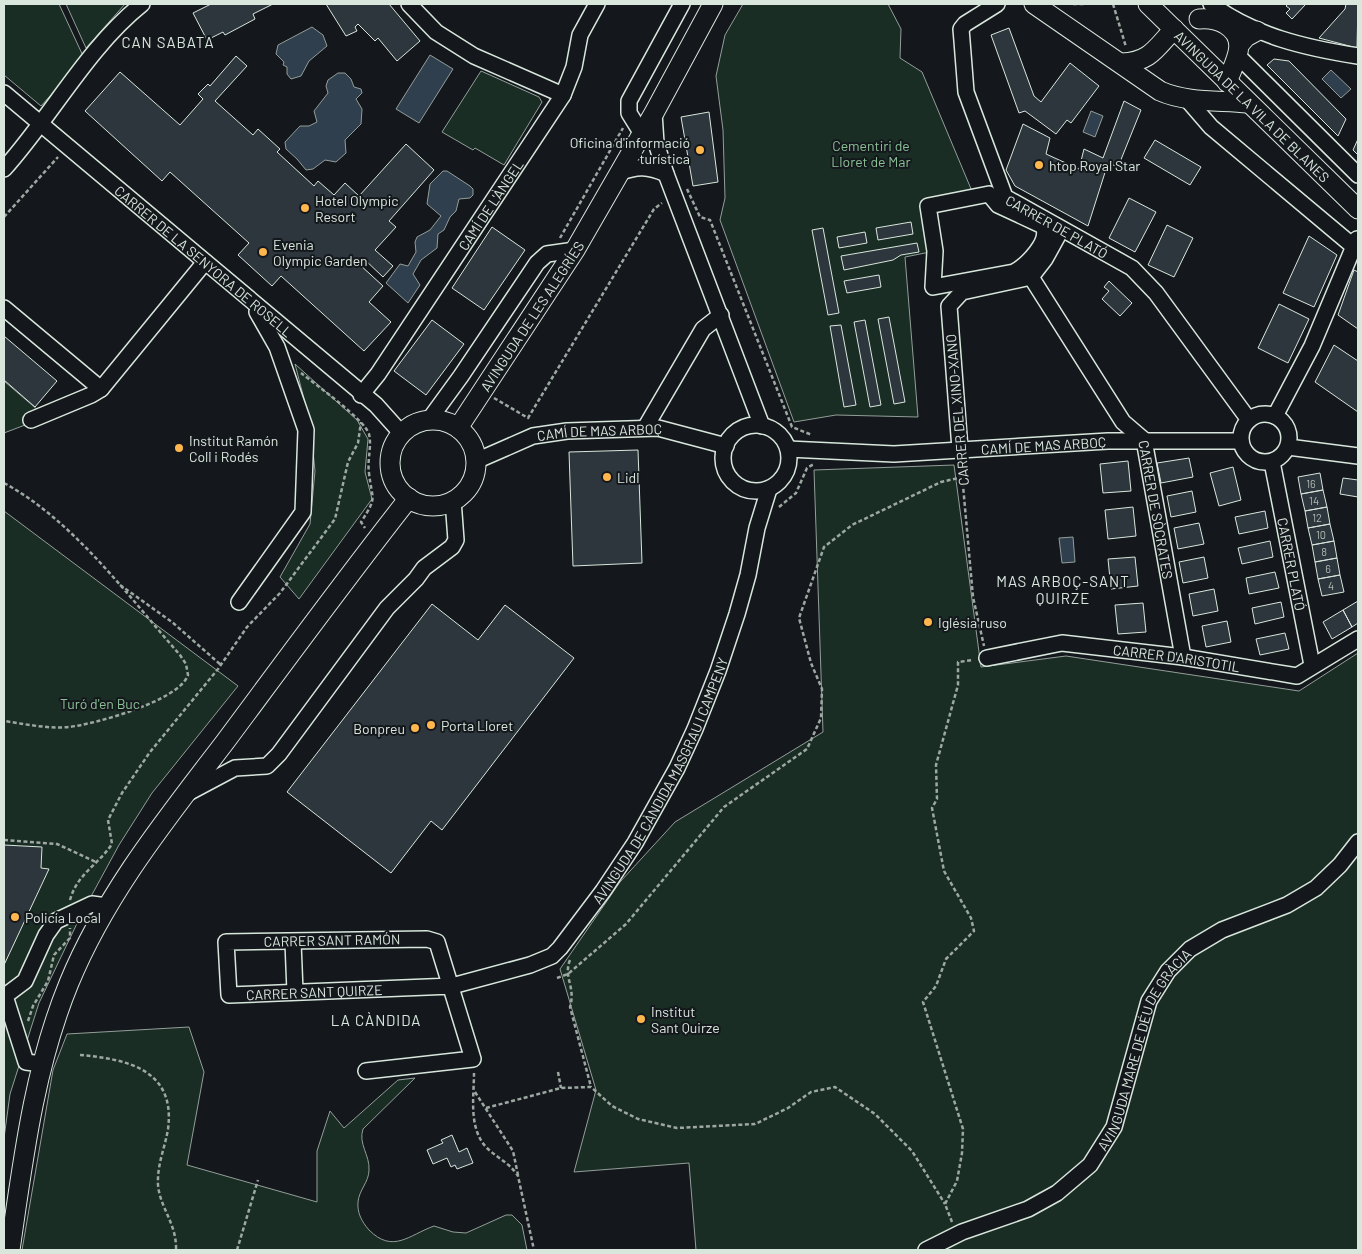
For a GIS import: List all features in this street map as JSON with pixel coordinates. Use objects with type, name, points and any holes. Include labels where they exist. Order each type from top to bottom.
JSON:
[{"type":"main road","points":[[575,250],[714,4]]},
{"type":"main road","points":[[1034,4],[1134,63],[1151,55],[1201,12],[1229,26],[1235,32],[1239,50]]},
{"type":"main road","name":"AVINGUDA DE LA VILA DE BLANES","points":[[1148,4],[1358,209]]},
{"type":"main road","points":[[1227,82],[1246,37],[1256,31]]},
{"type":"main road","points":[[1151,55],[1148,71],[1151,85]]},
{"type":"main road","points":[[1124,58],[1151,85],[1172,96],[1248,103]]},
{"type":"main road","name":"AVINGUDA DE LES ALEGRÍES","points":[[458,428],[575,250]]},
{"type":"main road","points":[[429,420],[441,421],[458,428],[474,448],[476,461],[469,487],[454,500],[434,506],[421,504],[409,498],[396,484],[390,467],[392,449],[402,434],[410,426],[429,420]]},
{"type":"main road","points":[[10,1250],[33,1101],[49,1037],[69,983],[107,906],[137,859],[409,498]]},
{"type":"street","points":[[4,169],[105,41],[128,15],[142,4]]},
{"type":"street","points":[[409,4],[436,32],[474,56],[563,95]]},
{"type":"street","name":"CAMÍ DE L'ÀNGEL","points":[[361,395],[378,374],[563,95],[574,67],[580,35],[597,4]]},
{"type":"street","points":[[642,134],[629,113],[629,101],[682,4]]},
{"type":"street","name":"CARRER DE PLATÓ","points":[[997,4],[965,24],[961,29],[966,92],[1005,197],[1132,268],[1156,293],[1249,420]]},
{"type":"street","points":[[1210,4],[1256,31],[1318,50],[1358,56]]},
{"type":"street","points":[[1239,50],[1358,175]]},
{"type":"street","name":"CARRER DE LA SENYORA DE ROSELL","points":[[4,93],[376,406],[402,434]]},
{"type":"street","points":[[1186,98],[1211,127],[1356,242],[1335,296],[1312,346],[1275,416]]},
{"type":"street","points":[[654,113],[656,143],[666,174],[762,426]]},
{"type":"street","points":[[619,173],[648,166],[666,174]]},
{"type":"street","points":[[989,194],[998,205],[1043,226],[1046,231],[1045,237],[1025,266],[1014,272],[933,287],[935,251],[928,206],[989,194]]},
{"type":"street","points":[[1031,277],[1046,259],[1061,230]]},
{"type":"street","name":"AVINGUDA DE LES ALEGRÍES","points":[[429,420],[537,263],[547,254],[575,250]]},
{"type":"street","points":[[31,420],[92,395],[101,389],[205,262]]},
{"type":"street","name":"CARRER DE SÒCRATES","points":[[1031,277],[1123,422],[1144,440],[1183,657]]},
{"type":"street","name":"CARRER DEL XINO-XANO","points":[[960,449],[949,306],[962,292],[1031,277]]},
{"type":"street","points":[[239,602],[303,512],[306,430],[277,347],[250,300]]},
{"type":"street","points":[[4,308],[101,389]]},
{"type":"street","points":[[645,428],[703,329],[721,315]]},
{"type":"street","points":[[277,347],[289,333]]},
{"type":"street","points":[[1265,414],[1275,416],[1285,424],[1289,431],[1288,447],[1279,459],[1272,462],[1258,462],[1250,458],[1244,450],[1241,441],[1242,430],[1249,420],[1265,414]]},
{"type":"street","points":[[762,426],[778,434],[788,449],[788,468],[777,484],[769,489],[747,490],[737,485],[724,467],[723,456],[726,446],[736,432],[744,427],[762,426]]},
{"type":"street","name":"CAMÍ DE MAS ARBOÇ","points":[[476,461],[533,436],[645,428],[658,428],[726,446]]},
{"type":"street","name":"CAMÍ DE MAS ARBOÇ","points":[[788,449],[894,454],[1144,440],[1241,441]]},
{"type":"street","points":[[1288,447],[1358,456]]},
{"type":"street","name":"CARRER PLATÓ","points":[[1272,462],[1312,665]]},
{"type":"street","name":"AVINGUDA DE CÀNDIDA MASGRAU I CAMPENY","points":[[452,986],[530,965],[552,956],[574,932],[635,843],[677,768],[715,680],[739,606],[757,528],[769,489]]},
{"type":"street","points":[[185,795],[220,774],[235,768],[266,766],[279,754],[387,608],[416,579],[424,568],[452,547],[456,540],[454,500]]},
{"type":"street","name":"CARRER D'ARISTOTIL","points":[[987,658],[1062,643],[1183,657],[1298,676],[1312,665],[1358,639]]},
{"type":"street","name":"AVINGUDA MARE DE DÉU DE GRÀCIA","points":[[926,1250],[962,1232],[1028,1209],[1057,1193],[1090,1165],[1114,1127],[1149,1001],[1168,971],[1190,949],[1222,930],[1287,904],[1316,888],[1340,865],[1358,842]]},
{"type":"street","points":[[42,1064],[26,1062],[4,996],[25,981],[51,925],[92,904],[107,906]]},
{"type":"street","name":"CARRER SANT RAMÓN","points":[[226,942],[427,938],[437,942],[452,986]]},
{"type":"street","name":"CARRER SANT QUIRZE","points":[[226,942],[228,995],[452,986]]},
{"type":"street","points":[[293,942],[295,992]]},
{"type":"street","points":[[366,1071],[473,1059],[452,986]]},
{"type":"path","points":[[1073,4],[1084,4]]},
{"type":"path","points":[[1113,4],[1124,58]]},
{"type":"path","points":[[557,242],[622,130],[623,127],[620,123]]},
{"type":"path","points":[[4,217],[68,147]]},
{"type":"path","points":[[683,188],[689,190],[700,218],[710,220],[792,427],[817,436]]},
{"type":"path","points":[[493,397],[528,418],[654,209],[666,197]]},
{"type":"path","points":[[300,372],[361,422],[369,434],[369,474],[374,493],[372,505],[361,522],[374,542]]},
{"type":"path","points":[[28,1022],[32,1006],[48,981],[54,955],[70,938],[70,898],[86,870],[103,858],[112,844],[108,820],[122,793],[150,752],[221,665],[247,627],[280,593],[334,519],[348,462],[358,443],[361,422]]},
{"type":"path","name":"CARRER DEL XINO-XANO","points":[[960,449],[973,598],[987,658]]},
{"type":"path","points":[[557,978],[568,974],[626,924],[724,807],[807,749],[821,718],[822,688],[811,662],[799,618],[824,547],[852,524],[941,482],[963,477]]},
{"type":"path","points":[[4,483],[41,507],[94,556],[180,655],[188,670],[186,679],[176,690],[156,702],[89,722],[68,727],[4,721]]},
{"type":"path","points":[[116,582],[172,622],[221,665]]},
{"type":"path","points":[[944,1204],[957,1181],[962,1153],[963,1129],[923,1002],[936,986],[946,959],[974,931],[970,918],[944,871],[932,808],[937,799],[936,765],[958,685],[958,662],[987,658]]},
{"type":"path","points":[[4,840],[57,844],[96,862]]},
{"type":"path","points":[[80,1055],[111,1057],[134,1065],[154,1078],[164,1094],[169,1111],[169,1122],[159,1164],[158,1188],[175,1232],[176,1250]]},
{"type":"path","points":[[473,1059],[475,1121],[483,1143],[512,1166],[518,1176]]},
{"type":"path","points":[[558,1072],[562,1088]]},
{"type":"path","points":[[486,1108],[562,1088],[591,1087],[612,1106],[638,1119],[677,1128],[755,1124],[788,1108],[811,1092],[835,1087],[850,1095],[875,1114],[912,1151],[944,1204],[951,1221],[962,1232]]},
{"type":"path","points":[[473,1090],[513,1151],[534,1250]]},
{"type":"path","points":[[237,1250],[258,1180]]},
{"type":"green space","points":[[4,4],[59,4],[84,58],[41,106],[4,75]]},
{"type":"green space","points":[[66,4],[125,4],[86,48]]},
{"type":"green space","name":"Cementiri de Lloret de Mar","points":[[743,4],[888,4],[901,29],[900,58],[922,72],[974,196],[928,206],[935,251],[905,257],[918,417],[836,415],[794,422],[720,220],[725,198],[723,130],[716,76],[725,35]]},
{"type":"green space","points":[[481,71],[539,97],[542,102],[504,165],[442,132]]},
{"type":"green space","points":[[295,364],[357,420],[368,439],[365,472],[372,499],[299,599],[280,577],[310,524],[315,471],[310,422]]},
{"type":"green space","points":[[4,381],[46,417],[4,433]]},
{"type":"green space","points":[[954,465],[981,667],[1066,656],[1299,691],[1358,653],[1358,1250],[696,1250],[689,1163],[574,1172],[596,1090],[560,969],[620,882],[675,822],[823,732],[814,470]]},
{"type":"green space","name":"Turó d'en Buc","points":[[4,511],[238,686],[152,793],[119,845],[82,913],[39,1003],[10,1094],[4,1138]]},
{"type":"green space","points":[[189,1027],[204,1072],[187,1165],[317,1202],[317,1151],[330,1111],[344,1128],[398,1080],[415,1078],[363,1129],[362,1140],[368,1159],[369,1174],[360,1194],[358,1206],[360,1217],[364,1224],[378,1237],[394,1242],[409,1238],[434,1226],[453,1232],[466,1233],[506,1215],[512,1215],[522,1225],[527,1250],[22,1250],[53,1070],[67,1034]]},
{"type":"water","points":[[312,27],[323,35],[327,46],[309,61],[301,76],[291,79],[287,74],[287,67],[283,65],[284,62],[276,54],[278,45]]},
{"type":"water","points":[[430,55],[453,69],[419,123],[396,109]]},
{"type":"water","points":[[1331,70],[1351,89],[1341,98],[1322,79]]},
{"type":"water","points":[[338,73],[345,73],[351,79],[354,87],[361,89],[362,93],[356,99],[362,109],[361,124],[345,140],[346,153],[336,162],[325,160],[313,169],[306,170],[286,149],[285,142],[300,126],[309,126],[317,122],[314,111],[328,93],[326,86],[328,80]]},
{"type":"water","points":[[1091,111],[1103,116],[1095,137],[1083,132]]},
{"type":"water","points":[[443,171],[447,171],[470,186],[473,189],[473,195],[470,198],[459,199],[456,211],[450,217],[444,230],[438,234],[437,248],[421,260],[413,274],[420,285],[408,303],[386,283],[400,264],[408,266],[416,252],[415,242],[417,237],[430,230],[441,216],[427,204],[430,184]]},
{"type":"water","points":[[1073,537],[1075,562],[1062,563],[1059,538]]},
{"type":"building","points":[[211,4],[273,4],[253,14],[255,19],[225,35],[223,32],[207,40],[193,13]]},
{"type":"building","points":[[326,4],[389,4],[420,41],[397,61],[378,38],[375,41],[358,24],[355,27],[357,31],[346,36]]},
{"type":"building","points":[[1288,4],[1306,4],[1292,19],[1286,13],[1290,9],[1286,6]]},
{"type":"building","points":[[1346,4],[1358,4],[1357,48],[1319,38],[1345,9]]},
{"type":"building","points":[[1009,28],[1034,96],[1041,102],[1070,63],[1099,86],[1071,123],[1067,120],[1056,134],[1025,111],[1019,113],[991,35]]},
{"type":"building","name":"Hotel Olympic Resort","points":[[236,56],[247,66],[215,101],[253,135],[258,129],[280,149],[277,152],[314,186],[318,181],[334,195],[345,183],[359,196],[406,144],[434,170],[389,221],[396,227],[375,250],[393,266],[383,277],[364,259],[359,264],[383,286],[369,302],[391,322],[364,351],[281,276],[272,286],[238,255],[249,243],[170,172],[162,181],[85,111],[120,72],[180,125],[203,99],[198,94],[208,84],[210,86]]},
{"type":"building","points":[[1274,59],[1289,61],[1346,119],[1338,136],[1267,65]]},
{"type":"building","name":"htop Royal Star","points":[[1124,101],[1141,110],[1118,167],[1108,163],[1088,226],[1015,186],[1006,170],[1023,124],[1050,138],[1046,154],[1079,169],[1084,149],[1103,158]]},
{"type":"building","name":"Oficina d'informació turística","points":[[709,112],[718,182],[693,186],[681,117]]},
{"type":"building","points":[[1358,139],[1358,155],[1353,150]]},
{"type":"building","points":[[1155,140],[1201,167],[1190,185],[1144,158]]},
{"type":"building","points":[[1129,198],[1156,212],[1135,252],[1109,238]]},
{"type":"building","points":[[911,222],[913,234],[878,240],[876,228]]},
{"type":"building","points":[[1167,225],[1193,238],[1174,277],[1148,265]]},
{"type":"building","points":[[492,227],[525,250],[484,310],[452,288]]},
{"type":"building","points":[[823,228],[839,313],[828,315],[812,230]]},
{"type":"building","points":[[865,232],[867,243],[839,248],[837,237]]},
{"type":"building","points":[[1309,236],[1337,255],[1314,307],[1283,293]]},
{"type":"building","points":[[917,243],[919,252],[901,255],[893,260],[844,270],[841,256]]},
{"type":"building","points":[[1354,270],[1358,272],[1358,329],[1338,315]]},
{"type":"building","points":[[879,275],[881,287],[847,293],[844,281]]},
{"type":"building","points":[[1109,281],[1132,303],[1120,316],[1102,299],[1109,291],[1104,287]]},
{"type":"building","points":[[1279,304],[1309,319],[1288,363],[1258,348]]},
{"type":"building","points":[[889,317],[905,402],[894,404],[878,319]]},
{"type":"building","points":[[432,320],[464,344],[426,395],[394,371]]},
{"type":"building","points":[[865,320],[881,405],[870,407],[854,322]]},
{"type":"building","points":[[841,325],[856,405],[844,407],[830,326]]},
{"type":"building","points":[[4,336],[57,381],[35,407],[4,380]]},
{"type":"building","points":[[1334,345],[1358,361],[1358,412],[1315,382]]},
{"type":"building","points":[[638,450],[642,563],[573,566],[569,452]]},
{"type":"building","points":[[1189,458],[1193,477],[1161,483],[1157,463]]},
{"type":"building","points":[[1128,461],[1131,491],[1103,493],[1100,464]]},
{"type":"building","points":[[1233,467],[1241,500],[1219,506],[1210,473]]},
{"type":"building","points":[[1320,473],[1323,490],[1301,494],[1298,477]]},
{"type":"building","points":[[1343,478],[1358,480],[1358,497],[1340,494]]},
{"type":"building","points":[[1323,490],[1327,507],[1305,511],[1301,494]]},
{"type":"building","points":[[1192,491],[1196,512],[1171,517],[1167,496]]},
{"type":"building","points":[[1133,507],[1136,536],[1108,539],[1105,510]]},
{"type":"building","points":[[1327,507],[1330,524],[1308,528],[1305,511]]},
{"type":"building","points":[[1265,511],[1268,528],[1239,534],[1235,517]]},
{"type":"building","points":[[1199,523],[1204,544],[1178,549],[1174,528]]},
{"type":"building","points":[[1330,524],[1334,541],[1312,545],[1308,528]]},
{"type":"building","points":[[1270,541],[1273,557],[1242,564],[1238,548]]},
{"type":"building","points":[[1334,541],[1337,558],[1315,562],[1312,545]]},
{"type":"building","points":[[1135,557],[1138,586],[1111,589],[1108,559]]},
{"type":"building","points":[[1204,557],[1208,578],[1183,583],[1179,562]]},
{"type":"building","points":[[1337,558],[1340,575],[1318,579],[1315,562]]},
{"type":"building","points":[[1275,572],[1279,588],[1249,594],[1246,578]]},
{"type":"building","points":[[1340,575],[1344,592],[1322,596],[1318,579]]},
{"type":"building","points":[[1214,589],[1218,611],[1193,616],[1189,594]]},
{"type":"building","points":[[1358,601],[1358,623],[1352,627],[1343,610]]},
{"type":"building","points":[[1281,602],[1284,617],[1255,624],[1252,608]]},
{"type":"building","points":[[1143,603],[1146,632],[1118,634],[1115,605]]},
{"type":"building","name":"Porta Lloret","points":[[432,604],[478,640],[505,605],[574,658],[442,830],[431,821],[391,873],[287,792]]},
{"type":"building","points":[[1343,610],[1352,627],[1332,639],[1323,622]]},
{"type":"building","points":[[1227,621],[1231,642],[1206,647],[1202,626]]},
{"type":"building","points":[[1285,633],[1289,649],[1260,655],[1256,639]]},
{"type":"building","name":"Policía Local","points":[[4,845],[42,847],[41,868],[49,869],[4,965]]},
{"type":"building","points":[[452,1135],[459,1152],[467,1148],[473,1163],[457,1169],[455,1165],[451,1167],[447,1158],[433,1164],[427,1150],[443,1143],[441,1140]]},
{"type":"place","name":"Oficina d'informació turística","points":[[700,150]]},
{"type":"place","name":"htop Royal Star","points":[[1039,165]]},
{"type":"place","name":"Hotel Olympic Resort","points":[[305,208]]},
{"type":"place","name":"Evenia Olympic Garden","points":[[263,252]]},
{"type":"place","name":"Institut Ramón Coll i Rodés","points":[[179,448]]},
{"type":"place","name":"Lidl","points":[[607,477]]},
{"type":"place","name":"Iglésia ruso","points":[[928,622]]},
{"type":"place","name":"Porta Lloret","points":[[431,725]]},
{"type":"place","name":"Bonpreu","points":[[415,728]]},
{"type":"place","name":"Policía Local","points":[[15,917]]},
{"type":"place","name":"Institut Sant Quirze","points":[[641,1019]]},
{"type":"district","name":"CAN SABATA","points":[[168,42]]},
{"type":"district","name":"MAS ARBOÇ-SANT QUIRZE","points":[[1063,590]]},
{"type":"district","name":"LA CÀNDIDA","points":[[376,1020]]}]
